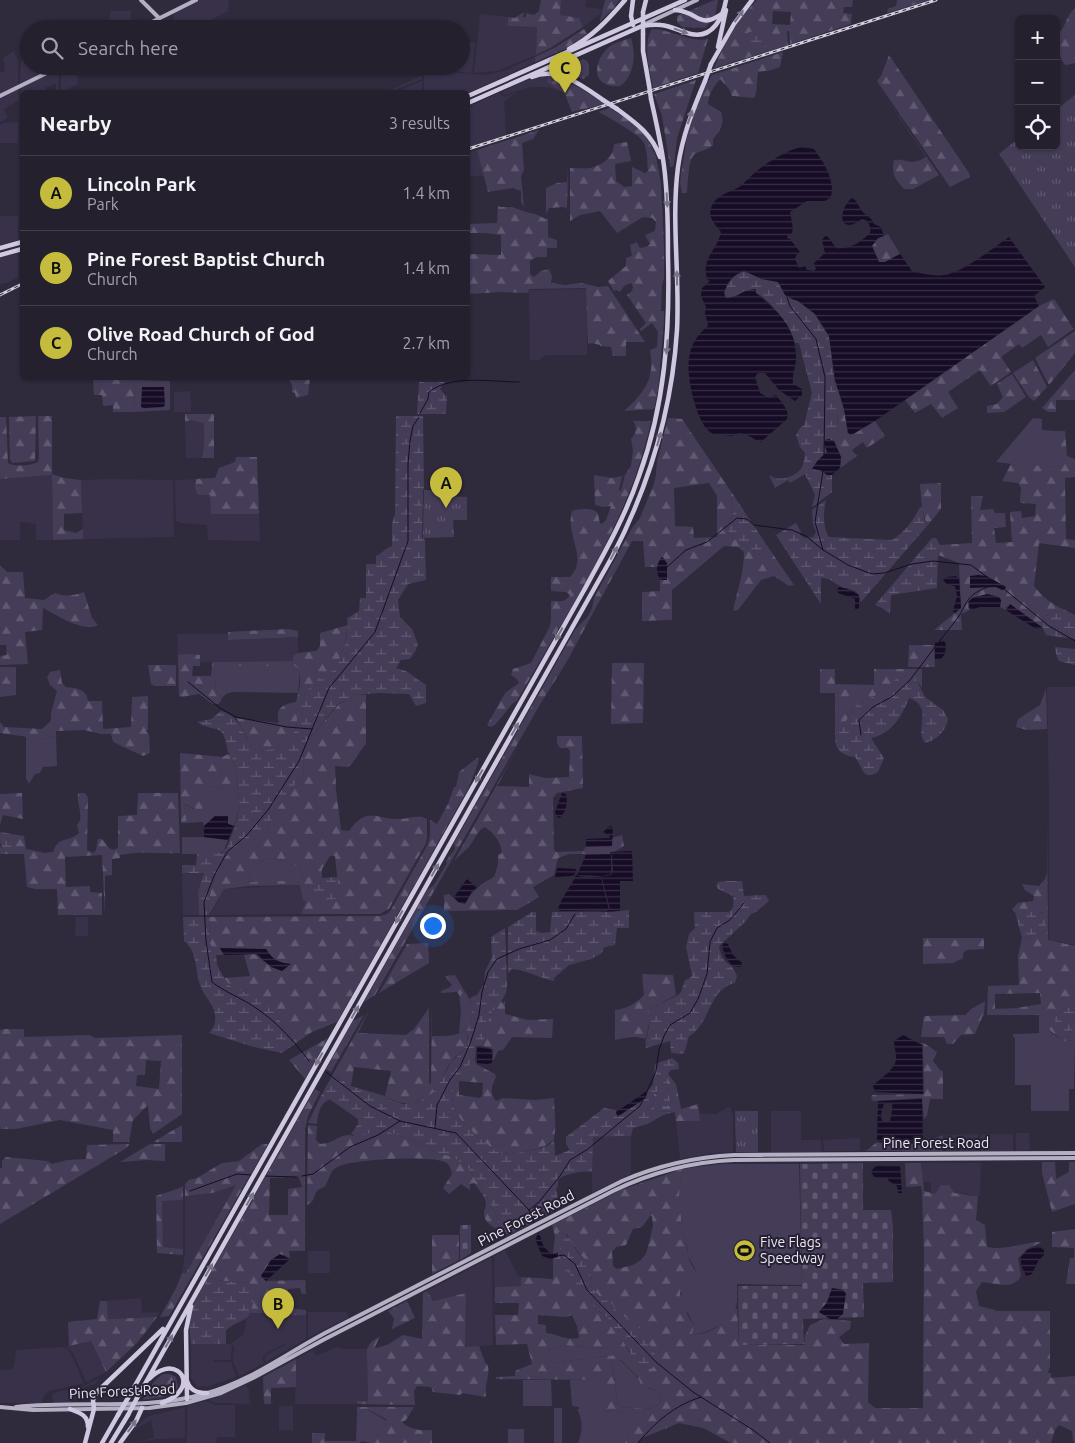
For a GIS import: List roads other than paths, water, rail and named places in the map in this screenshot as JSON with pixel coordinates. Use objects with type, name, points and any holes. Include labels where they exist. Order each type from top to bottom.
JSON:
[{"type":"highway","points":[[498,90],[499,85],[516,78],[525,71],[576,45],[591,35],[601,27],[625,0]]},
{"type":"highway","points":[[633,26],[631,16],[634,0]]},
{"type":"highway","points":[[102,1443],[583,592],[629,502],[652,434],[665,366],[669,299],[664,173],[644,59],[643,12],[645,0]]},
{"type":"highway","points":[[470,102],[596,46],[685,0]]},
{"type":"highway","points":[[470,97],[485,88],[620,28],[659,24],[692,34],[702,34],[714,28],[723,13],[727,0]]},
{"type":"highway","points":[[111,1443],[612,557],[636,508],[659,440],[671,382],[677,319],[677,177],[685,134],[722,33],[727,0]]},
{"type":"highway","points":[[712,64],[734,24],[752,0]]},
{"type":"highway","points":[[675,10],[685,11],[705,21],[712,20],[723,13]]},
{"type":"highway","points":[[596,46],[602,40],[619,33],[620,28]]},
{"type":"highway","points":[[498,90],[536,75],[551,74],[572,79],[638,124],[649,135],[656,148],[664,173]]},
{"type":"highway","points":[[0,248],[20,246]]},
{"type":"highway","points":[[0,254],[20,246]]},
{"type":"highway","points":[[187,1399],[186,1327],[193,1299]]},
{"type":"highway","points":[[85,1443],[96,1393],[169,1322]]},
{"type":"highway","points":[[145,1384],[155,1373],[164,1368],[172,1368],[178,1372],[183,1380],[181,1389],[174,1397],[162,1403]]},
{"type":"highway","points":[[186,1375],[191,1388],[197,1392],[208,1394]]},
{"type":"highway","points":[[120,1443],[136,1421],[142,1408]]},
{"type":"highway","points":[[70,1409],[85,1416],[89,1424],[88,1434]]},
{"type":"main road","points":[[141,0],[159,18]]},
{"type":"main road","points":[[155,20],[196,0]]},
{"type":"main road","points":[[633,26],[697,0]]},
{"type":"main road","points":[[0,96],[43,75]]},
{"type":"main road","name":"Pine Forest Road","points":[[812,1158],[1075,1153]]},
{"type":"main road","name":"Pine Forest Road","points":[[0,1407],[70,1409],[162,1403],[208,1394],[259,1371],[311,1340],[622,1181],[652,1169],[696,1158],[721,1156],[768,1158],[1075,1158]]},
{"type":"main road","name":"Pine Forest Road","points":[[14,1408],[30,1405],[142,1408],[186,1403],[210,1397],[233,1388],[618,1188],[653,1174],[682,1166],[768,1158]]},
{"type":"waterway","points":[[787,297],[790,306],[816,339],[825,377],[824,457]]},
{"type":"waterway","points":[[420,413],[428,399],[429,392],[438,386],[472,380],[519,382]]},
{"type":"waterway","points":[[309,1061],[290,1038],[269,1018],[253,1006],[212,982],[206,941],[204,902],[214,876],[227,852],[246,836],[268,810],[299,761],[329,688],[375,632],[408,541],[408,464],[410,441],[413,426],[419,417]]},
{"type":"waterway","points":[[823,471],[815,522],[823,550],[848,565],[872,574],[884,573],[912,564],[933,561],[971,565],[987,577]]},
{"type":"waterway","points":[[667,567],[686,550],[707,542],[737,518],[747,519],[754,525],[792,530],[806,536],[823,550]]},
{"type":"waterway","points":[[939,642],[957,619],[970,597],[990,586]]},
{"type":"waterway","points":[[1004,589],[1049,626],[1075,641]]},
{"type":"waterway","points":[[861,735],[859,720],[873,707],[893,696],[910,680],[935,647]]},
{"type":"waterway","points":[[188,682],[220,708],[236,717],[287,727],[312,729]]},
{"type":"waterway","points":[[646,1094],[656,1071],[659,1050],[670,1025],[690,1013],[698,999],[707,974],[710,942],[717,928],[730,920],[744,903]]},
{"type":"waterway","points":[[435,1128],[437,1105],[450,1080],[460,1067],[471,1041],[479,1015],[482,992],[488,972],[497,959],[519,949],[550,940],[566,929],[575,914]]},
{"type":"waterway","points":[[326,1072],[370,1106],[400,1121],[456,1133],[529,1210],[534,1223]]},
{"type":"waterway","points":[[529,1210],[539,1202],[570,1160],[588,1149],[640,1106],[643,1100]]},
{"type":"waterway","points":[[302,1176],[313,1174],[350,1147],[378,1135],[400,1121]]},
{"type":"waterway","points":[[190,1191],[237,1174],[251,1175]]},
{"type":"waterway","points":[[265,1176],[296,1177]]},
{"type":"waterway","points":[[557,1256],[564,1255],[575,1264],[587,1290],[656,1362],[693,1392],[770,1443]]},
{"type":"waterway","points":[[638,1443],[666,1415],[701,1397]]},
{"type":"railway","points":[[470,148],[936,0]]},
{"type":"railway","points":[[0,295],[20,285]]},
{"type":"place","name":"Olive Road Church of God","points":[[565,93]]},
{"type":"place","name":"Lincoln Park","points":[[446,508]]},
{"type":"place","name":"Five Flags Speedway","points":[[744,1250]]},
{"type":"place","name":"Pine Forest Baptist Church","points":[[278,1329]]}]
